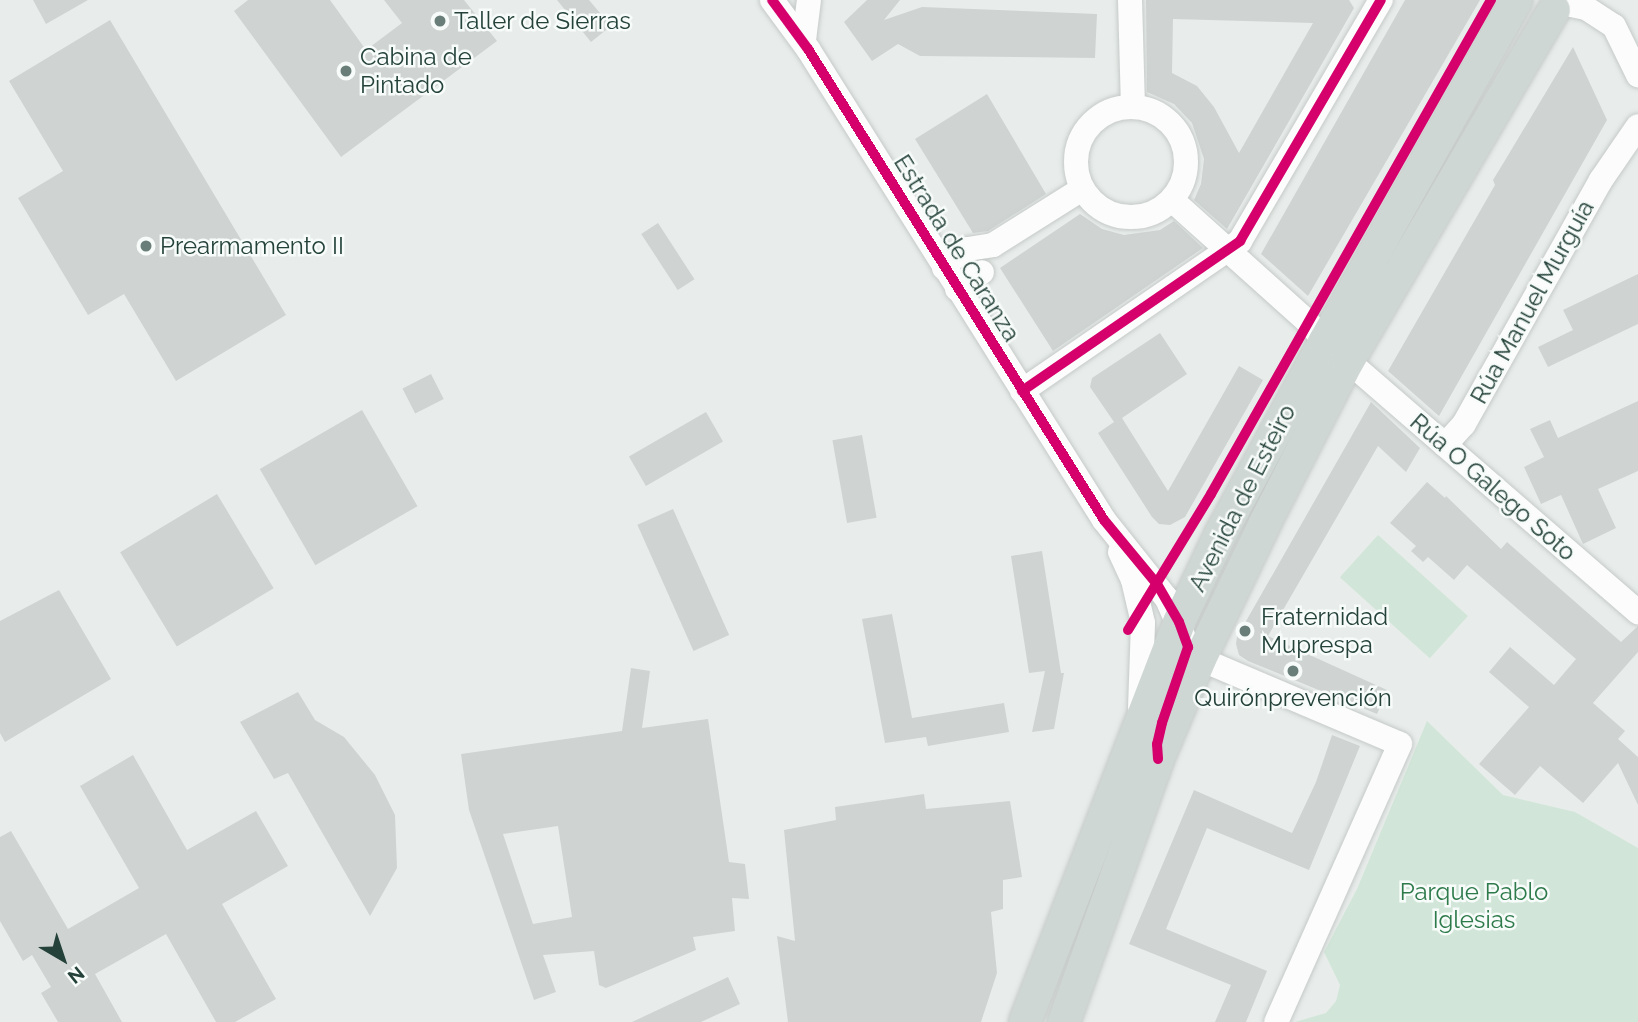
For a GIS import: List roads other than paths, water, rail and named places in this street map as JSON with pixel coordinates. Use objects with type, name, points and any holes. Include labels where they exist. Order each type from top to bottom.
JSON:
[{"type":"main road","name":"Avenida de Esteiro","points":[[1025,1022],[1179,622],[1234,506],[1516,0]]},
{"type":"main road","name":"Avenida de Esteiro","points":[[1064,1022],[1158,759],[1200,659],[1266,521],[1348,361],[1558,4]]},
{"type":"street","points":[[806,44],[809,0]]},
{"type":"street","points":[[1130,0],[1133,107]]},
{"type":"street","points":[[1022,391],[1240,241],[1381,0]]},
{"type":"street","name":"Estrada de Caranza","points":[[778,1],[1104,520]]},
{"type":"street","points":[[1558,4],[1603,16],[1614,26],[1624,42]]},
{"type":"street","points":[[1614,4],[1624,42],[1638,75]]},
{"type":"street","points":[[1133,107],[1151,110],[1166,119],[1178,132],[1185,149],[1184,176],[1172,200],[1158,211],[1142,217],[1124,218],[1107,213],[1093,203],[1082,189],[1075,157],[1088,126],[1101,115],[1116,108],[1133,107]]},
{"type":"street","name":"Rúa Manuel Murguía","points":[[1445,445],[1464,424],[1628,155],[1638,126]]},
{"type":"street","points":[[944,268],[955,256],[968,249],[993,245],[1082,189]]},
{"type":"street","points":[[1172,200],[1307,321],[1325,341]]},
{"type":"street","points":[[957,289],[982,272]]},
{"type":"street","name":"Rúa O Galego Soto","points":[[1348,361],[1638,612]]},
{"type":"street","points":[[1104,520],[1157,584],[1179,622],[1188,647],[1162,723],[1158,759]]},
{"type":"street","points":[[1104,520],[1133,580],[1143,622],[1144,654],[1139,700],[1142,715]]},
{"type":"street","points":[[1200,659],[1401,744],[1276,1022]]},
{"type":"place","name":"Taller de Sierras","points":[[440,21]]},
{"type":"place","name":"Cabina de Pintado","points":[[346,71]]},
{"type":"place","name":"Prearmamento II","points":[[146,246]]},
{"type":"place","name":"Fraternidad Muprespa","points":[[1245,631]]},
{"type":"place","name":"Quirónprevención","points":[[1293,671]]},
{"type":"park label","name":"Parque Pablo Iglesias","points":[[1474,906]]}]
